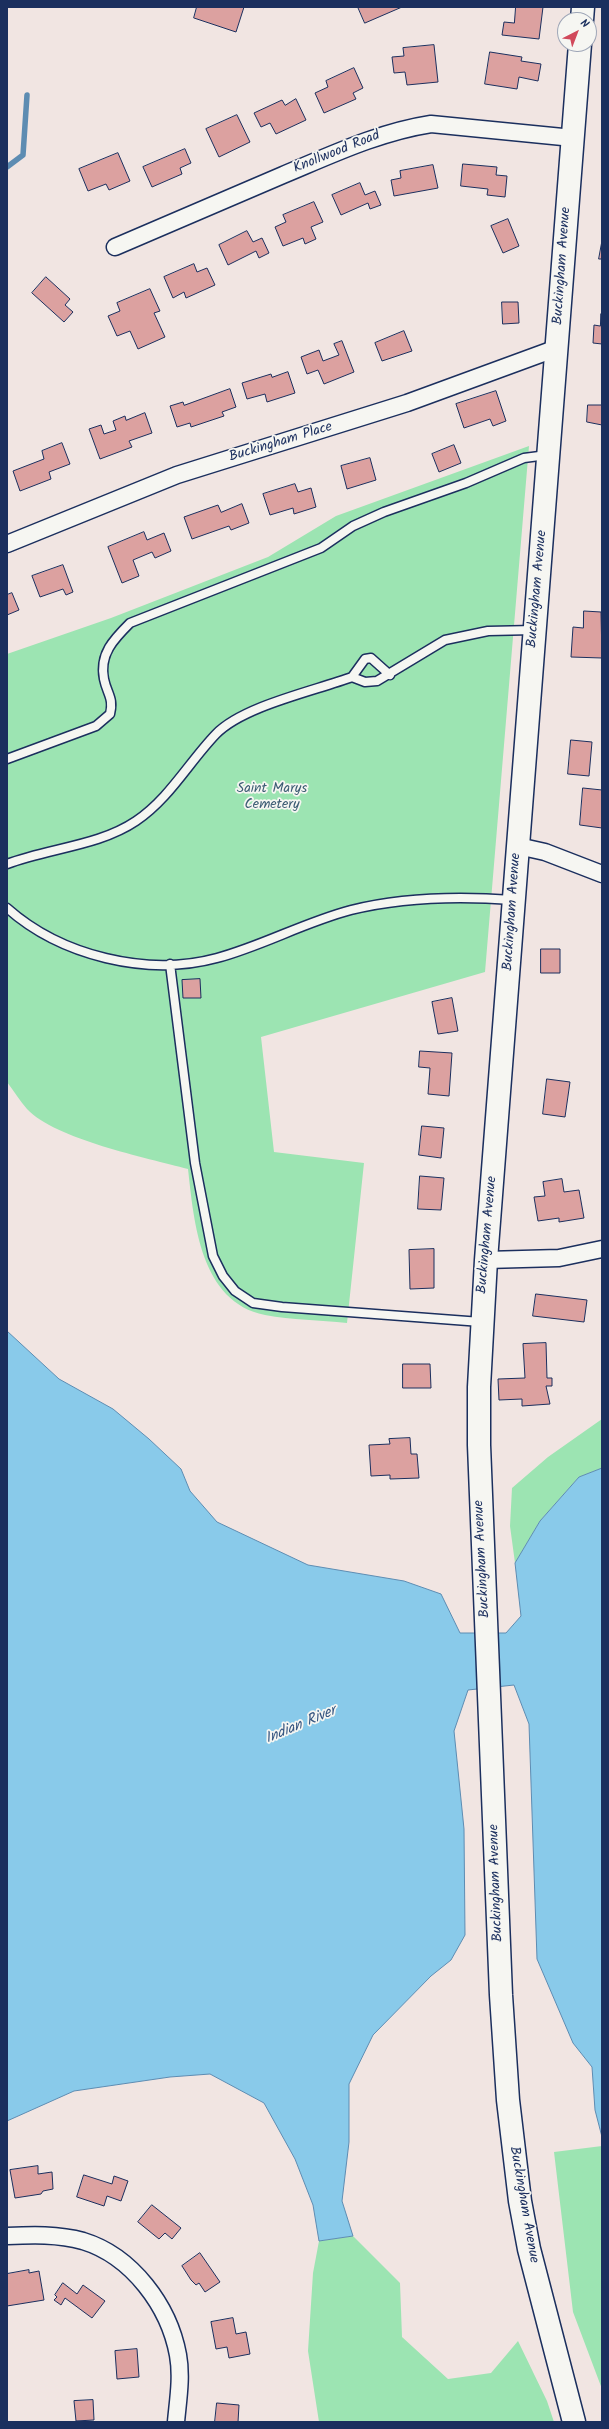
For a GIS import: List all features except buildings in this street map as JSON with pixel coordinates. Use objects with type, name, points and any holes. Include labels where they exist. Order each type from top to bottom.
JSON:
[{"type":"main road","name":"Buckingham Avenue","points":[[574,2422],[529,2249],[512,2141],[501,1995],[490,1697],[478,1445],[481,1322],[579,52]]},
{"type":"street","name":"Knollwood Road","points":[[115,247],[336,153],[411,127],[431,124],[573,138]]},
{"type":"street","name":"Buckingham Place","points":[[7,544],[177,475],[407,403],[557,348]]},
{"type":"street","points":[[518,846],[545,852],[602,874]]},
{"type":"street","points":[[486,1260],[559,1258],[602,1249]]},
{"type":"street","points":[[7,2236],[44,2235],[82,2241],[119,2260],[135,2274],[162,2310],[172,2331],[178,2356],[179,2380],[176,2422]]},
{"type":"lane","points":[[7,759],[96,726],[110,714],[113,702],[104,679],[104,661],[112,641],[130,623],[320,548],[353,526],[384,512],[466,483],[524,458],[548,455]]},
{"type":"lane","points":[[7,864],[36,853],[110,834],[136,820],[190,766],[216,734],[242,715],[352,678],[365,682],[377,682],[444,640],[488,631],[535,630]]},
{"type":"lane","points":[[352,678],[365,659],[371,658],[390,675]]},
{"type":"lane","points":[[7,908],[19,918],[48,937],[86,952],[135,963],[170,964],[216,958],[350,911],[389,902],[441,898],[514,900]]},
{"type":"lane","points":[[170,964],[195,1163],[206,1227],[213,1256],[223,1276],[234,1291],[252,1303],[282,1307],[481,1322]]},
{"type":"green space","name":"Saint Marys Cemetery","points":[[529,446],[485,972],[261,1037],[274,1152],[364,1163],[347,1323],[265,1315],[243,1307],[226,1294],[214,1277],[204,1257],[198,1235],[193,1212],[188,1169],[103,1146],[58,1129],[40,1120],[27,1109],[7,1082],[7,654],[111,618],[268,557],[336,516]]},
{"type":"green space","points":[[602,1419],[602,1468],[579,1477],[540,1521],[515,1563],[510,1526],[512,1488],[548,1457]]},
{"type":"green space","points":[[602,2146],[602,2389],[573,2312],[554,2152]]},
{"type":"green space","points":[[353,2236],[400,2283],[402,2337],[448,2379],[491,2373],[518,2341],[547,2401],[554,2422],[319,2422],[308,2351],[313,2273],[319,2241]]},
{"type":"water","name":"Indian River","points":[[7,1331],[59,1379],[113,1409],[149,1439],[181,1469],[190,1491],[217,1522],[308,1565],[404,1581],[441,1594],[460,1633],[506,1633],[521,1616],[515,1563],[540,1521],[579,1477],[602,1468],[602,2137],[595,2110],[592,2067],[573,2043],[537,1959],[529,1724],[514,1685],[468,1690],[454,1731],[464,1829],[465,1935],[451,1960],[431,1976],[373,2035],[349,2084],[349,2142],[342,2201],[353,2236],[319,2241],[313,2205],[295,2159],[264,2103],[210,2074],[170,2077],[74,2091],[7,2121]]},
{"type":"waterway","points":[[7,167],[23,155],[27,95]]}]
